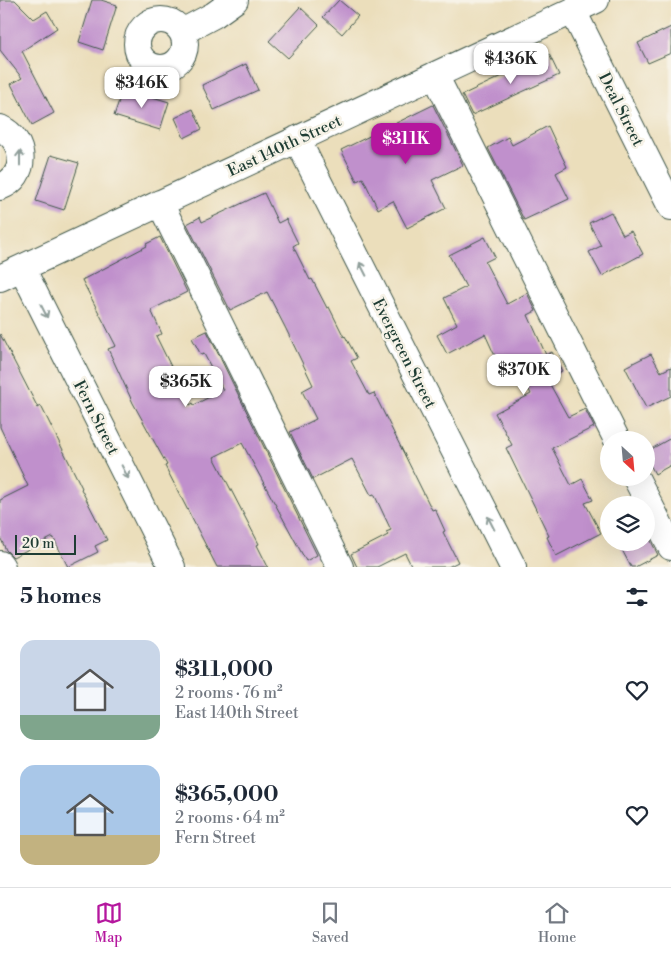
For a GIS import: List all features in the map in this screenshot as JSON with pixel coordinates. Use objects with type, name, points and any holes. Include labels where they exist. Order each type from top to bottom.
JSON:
[{"type":"street","points":[[182,32],[214,15],[235,0]]},
{"type":"street","name":"East 140th Street","points":[[11,273],[596,0]]},
{"type":"street","name":"Deal Street","points":[[573,11],[671,207]]},
{"type":"street","points":[[435,75],[613,431]]},
{"type":"street","points":[[0,128],[10,134],[17,142],[22,160],[14,178],[0,188]]},
{"type":"street","name":"Evergreen Street","points":[[297,139],[513,567]]},
{"type":"street","points":[[160,203],[340,567]]},
{"type":"street","name":"Fern Street","points":[[11,273],[172,567]]},
{"type":"street","points":[[640,486],[671,547]]},
{"type":"building","points":[[0,0],[15,0],[34,19],[47,11],[57,28],[22,51],[54,113],[32,125],[11,84],[22,78],[0,50]]},
{"type":"building","points":[[92,0],[101,0],[117,5],[103,50],[79,42]]},
{"type":"building","points":[[339,0],[358,16],[342,34],[323,17]]},
{"type":"building","points":[[300,7],[319,25],[288,58],[269,41]]},
{"type":"building","points":[[671,27],[671,53],[648,63],[638,43]]},
{"type":"building","points":[[549,54],[559,75],[472,115],[462,95]]},
{"type":"building","points":[[246,64],[258,90],[214,110],[202,85]]},
{"type":"building","points":[[123,88],[169,102],[160,130],[114,116]]},
{"type":"building","points":[[433,105],[463,165],[432,180],[446,208],[407,228],[393,201],[378,209],[363,178],[357,181],[341,150]]},
{"type":"building","points":[[193,109],[202,129],[184,138],[175,118]]},
{"type":"building","points":[[548,126],[567,167],[556,173],[569,199],[524,220],[488,148],[508,137],[512,145]]},
{"type":"building","points":[[51,155],[79,163],[64,210],[36,201]]},
{"type":"building","points":[[264,193],[278,223],[286,219],[298,243],[293,246],[310,280],[312,279],[327,308],[329,307],[357,358],[351,361],[369,395],[374,393],[432,510],[435,509],[445,531],[443,532],[458,562],[448,567],[412,567],[405,553],[377,567],[357,567],[351,554],[388,535],[386,532],[391,530],[374,494],[371,495],[352,459],[313,479],[290,432],[316,419],[302,391],[313,385],[286,329],[267,292],[230,310],[187,224],[200,217],[202,222]]},
{"type":"building","points":[[611,212],[623,235],[631,231],[643,254],[602,276],[589,252],[601,246],[589,223]]},
{"type":"building","points":[[160,237],[187,292],[151,310],[162,334],[156,336],[190,405],[193,403],[194,405],[223,390],[204,354],[201,355],[192,338],[207,331],[317,555],[306,561],[242,443],[214,457],[259,544],[257,545],[268,567],[217,567],[165,466],[167,465],[133,403],[108,349],[116,346],[82,280],[147,246],[146,244]]},
{"type":"building","points":[[485,237],[495,257],[485,262],[507,304],[527,293],[536,311],[528,315],[546,355],[552,352],[562,371],[547,379],[568,417],[585,409],[594,427],[552,448],[571,485],[582,479],[593,500],[585,503],[600,534],[556,556],[547,537],[549,536],[506,448],[512,445],[495,413],[531,394],[513,359],[499,365],[485,334],[447,354],[437,335],[457,324],[444,298],[466,287],[449,255]]},
{"type":"building","points":[[0,334],[38,408],[41,406],[107,540],[95,546],[98,552],[68,567],[53,537],[13,557],[6,550],[0,537],[0,500],[28,486],[0,427]]},
{"type":"building","points":[[651,354],[661,372],[671,367],[671,396],[646,408],[625,367]]},
{"type":"building","points":[[671,438],[671,465],[655,474],[655,447]]},
{"type":"building","points":[[655,549],[658,555],[635,567],[631,567],[623,551],[655,551]]}]
